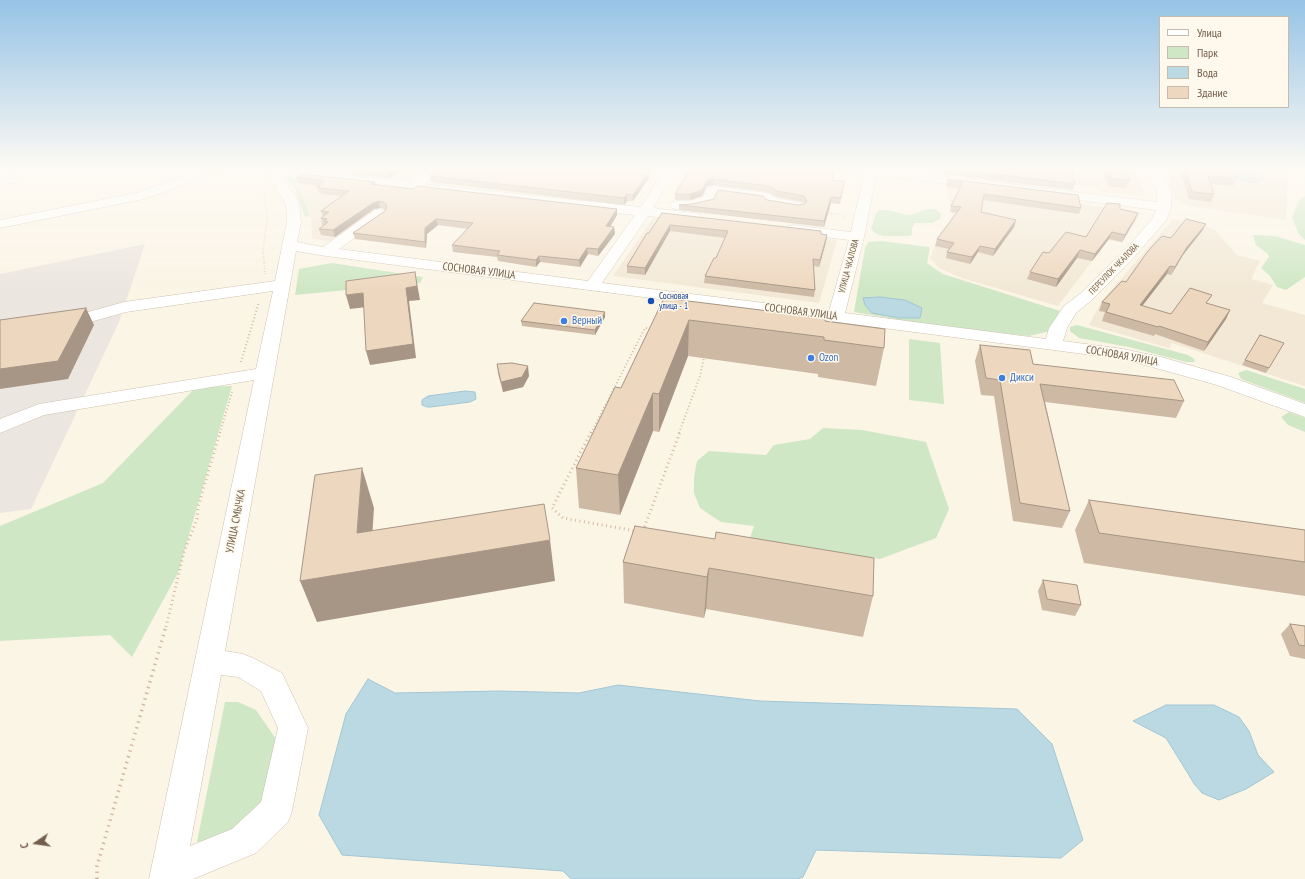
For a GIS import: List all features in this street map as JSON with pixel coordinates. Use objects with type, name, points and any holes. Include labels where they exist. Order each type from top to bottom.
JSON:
[{"type":"street","points":[[0,224],[74,209]]},
{"type":"street","name":"УЛИЦА СМЫЧКА","points":[[168,876],[264,373],[272,286],[289,244],[294,213],[293,209]]},
{"type":"street","points":[[647,209],[707,219]]},
{"type":"street","points":[[592,286],[647,209]]},
{"type":"street","name":"УЛИЦА ЧКАЛОВА","points":[[836,317],[863,209]]},
{"type":"street","name":"ПЕРЕУЛОК ЧКАЛОВА","points":[[1053,344],[1058,328],[1070,310],[1088,296],[1131,252],[1160,219],[1163,209]]},
{"type":"street","points":[[326,252],[380,213]]},
{"type":"street","points":[[777,227],[858,233]]},
{"type":"street","name":"СОСНОВАЯ УЛИЦА","points":[[289,244],[304,249],[326,252],[1124,354],[1224,381],[1305,411]]},
{"type":"street","points":[[45,325],[83,319],[124,307],[272,286]]},
{"type":"street","points":[[0,426],[39,410],[264,373]]},
{"type":"street","points":[[168,876],[244,841],[276,811],[293,728],[272,682],[243,666],[209,661]]},
{"type":"path","points":[[97,879],[97,866],[170,612],[184,552],[197,519],[198,507],[236,378],[272,286],[265,275],[263,250],[268,215],[267,209]]},
{"type":"path","points":[[802,209],[839,214],[858,233]]},
{"type":"path","points":[[655,327],[645,328],[552,508],[563,518],[642,532],[700,376],[704,358]]},
{"type":"shaded area","points":[[308,209],[376,209],[331,241],[312,239],[311,218]]},
{"type":"shaded area","points":[[951,209],[1115,209],[1141,213],[1122,243],[1106,240],[1099,252],[1058,306],[962,278],[939,268],[930,258],[953,213],[950,212]]},
{"type":"shaded area","points":[[1209,209],[1286,209],[1286,220]]},
{"type":"shaded area","points":[[653,218],[837,240],[819,303],[613,276]]},
{"type":"shaded area","points":[[1173,219],[1214,229],[1237,255],[1260,261],[1251,279],[1273,285],[1262,303],[1305,315],[1305,386],[1172,343],[1169,348],[1089,325],[1102,301]]},
{"type":"shaded area","points":[[145,244],[119,322],[31,509],[0,513],[0,274]]},
{"type":"green space","points":[[302,209],[307,209],[310,216],[305,217]]},
{"type":"green space","points":[[935,209],[941,214],[940,219],[932,223],[915,223],[912,228],[912,235],[883,236],[875,233],[871,229],[876,213],[879,210],[887,210],[907,215],[924,210]]},
{"type":"green space","points":[[1296,209],[1305,209],[1305,240],[1298,233],[1292,217]]},
{"type":"green space","points":[[1253,235],[1275,236],[1305,245],[1305,277],[1286,290],[1277,287],[1270,276],[1261,268],[1269,257],[1268,254],[1256,245]]},
{"type":"green space","points":[[881,241],[930,247],[927,263],[943,274],[1060,311],[1050,331],[1029,336],[923,324],[854,312],[865,248],[868,242]]},
{"type":"green space","points":[[332,263],[423,277],[420,283],[295,295],[299,269]]},
{"type":"green space","points":[[1077,325],[1188,355],[1195,360],[1194,362],[1186,362],[1129,347],[1079,338],[1070,331],[1070,327]]},
{"type":"green space","points":[[909,339],[940,343],[944,404],[909,400]]},
{"type":"green space","points":[[1246,370],[1305,389],[1305,403],[1241,379],[1238,373]]},
{"type":"green space","points":[[232,386],[178,573],[132,657],[110,635],[0,641],[0,526],[103,483],[196,387]]},
{"type":"green space","points":[[1289,412],[1305,418],[1305,432],[1288,425],[1281,417]]},
{"type":"green space","points":[[823,428],[862,430],[926,442],[949,509],[936,538],[880,559],[750,538],[754,526],[721,522],[700,508],[694,493],[694,477],[697,461],[709,451],[766,455],[774,445],[810,439]]},
{"type":"green space","points":[[225,702],[238,702],[256,710],[276,739],[272,790],[229,840],[197,842]]},
{"type":"water","points":[[880,297],[905,300],[922,308],[920,318],[899,318],[872,313],[865,305],[863,298]]},
{"type":"water","points":[[465,391],[475,392],[476,399],[470,402],[431,407],[422,405],[422,400],[428,396]]},
{"type":"water","points":[[368,679],[395,693],[500,691],[579,693],[618,685],[760,701],[1017,709],[1052,744],[1083,840],[1061,858],[816,850],[803,877],[798,879],[571,879],[563,871],[342,855],[319,815],[346,714]]},
{"type":"water","points":[[1166,705],[1214,705],[1239,717],[1249,731],[1258,755],[1274,772],[1246,789],[1219,800],[1202,793],[1195,785],[1166,738],[1133,721]]},
{"type":"building","points":[[324,209],[364,209],[333,230],[319,229],[328,222],[324,221],[327,219],[321,218],[329,212],[321,211]]},
{"type":"building","points":[[386,209],[617,209],[606,226],[614,227],[598,249],[587,248],[579,260],[539,256],[536,260],[497,255],[500,251],[452,245],[473,223],[436,219],[425,228],[425,242],[353,233]]},
{"type":"building","points":[[715,209],[827,209],[824,221]]},
{"type":"building","points":[[959,209],[981,209],[981,212],[1016,220],[995,249],[980,246],[972,257],[947,252],[954,243],[937,239]]},
{"type":"building","points":[[1103,209],[1120,209],[1138,213],[1125,235],[1112,232],[1095,254],[1080,250],[1058,279],[1030,272],[1043,252],[1049,253],[1066,232],[1086,237]]},
{"type":"building","points":[[662,213],[821,231],[821,234],[827,235],[820,260],[813,259],[815,290],[705,276],[714,258],[716,258],[728,231],[670,225],[645,268],[627,266],[647,233],[649,233]]},
{"type":"building","points":[[1186,219],[1206,224],[1187,247],[1175,267],[1170,266],[1140,305],[1171,314],[1190,288],[1212,295],[1206,303],[1230,310],[1208,342],[1159,326],[1158,327],[1106,312],[1110,304],[1102,302],[1122,281],[1126,282],[1148,251],[1162,236],[1171,238]]},
{"type":"building","points":[[415,272],[417,286],[406,288],[413,344],[366,351],[363,293],[346,295],[346,281]]},
{"type":"building","points":[[664,298],[825,318],[825,321],[885,329],[884,348],[824,340],[824,337],[689,320],[659,394],[653,393],[618,475],[576,468],[615,387],[621,388]]},
{"type":"building","name":"Верный","points":[[534,303],[605,312],[595,330],[521,321]]},
{"type":"building","points":[[86,308],[58,361],[0,369],[0,320]]},
{"type":"building","points":[[1260,335],[1284,343],[1269,368],[1245,360]]},
{"type":"building","points":[[980,345],[1030,350],[1033,364],[1174,380],[1184,401],[1040,384],[1070,511],[1020,503],[1000,380],[986,378]]},
{"type":"building","points":[[512,363],[528,366],[522,377],[501,382],[497,364]]},
{"type":"building","points":[[362,468],[357,533],[544,504],[550,540],[300,581],[315,475]]},
{"type":"building","points":[[1089,500],[1305,530],[1305,562],[1099,533]]},
{"type":"building","points":[[635,526],[715,539],[716,532],[874,558],[873,596],[709,568],[707,577],[623,562]]},
{"type":"building","points":[[1043,580],[1077,585],[1081,605],[1047,599]]},
{"type":"building","points":[[1290,624],[1305,626],[1305,646],[1299,645]]},
{"type":"place","name":"Сосновая улица - 1","points":[[651,301]]},
{"type":"place","name":"Верный","points":[[564,321]]},
{"type":"place","name":"Ozon","points":[[811,358]]},
{"type":"place","name":"Дикси","points":[[1002,378]]}]
